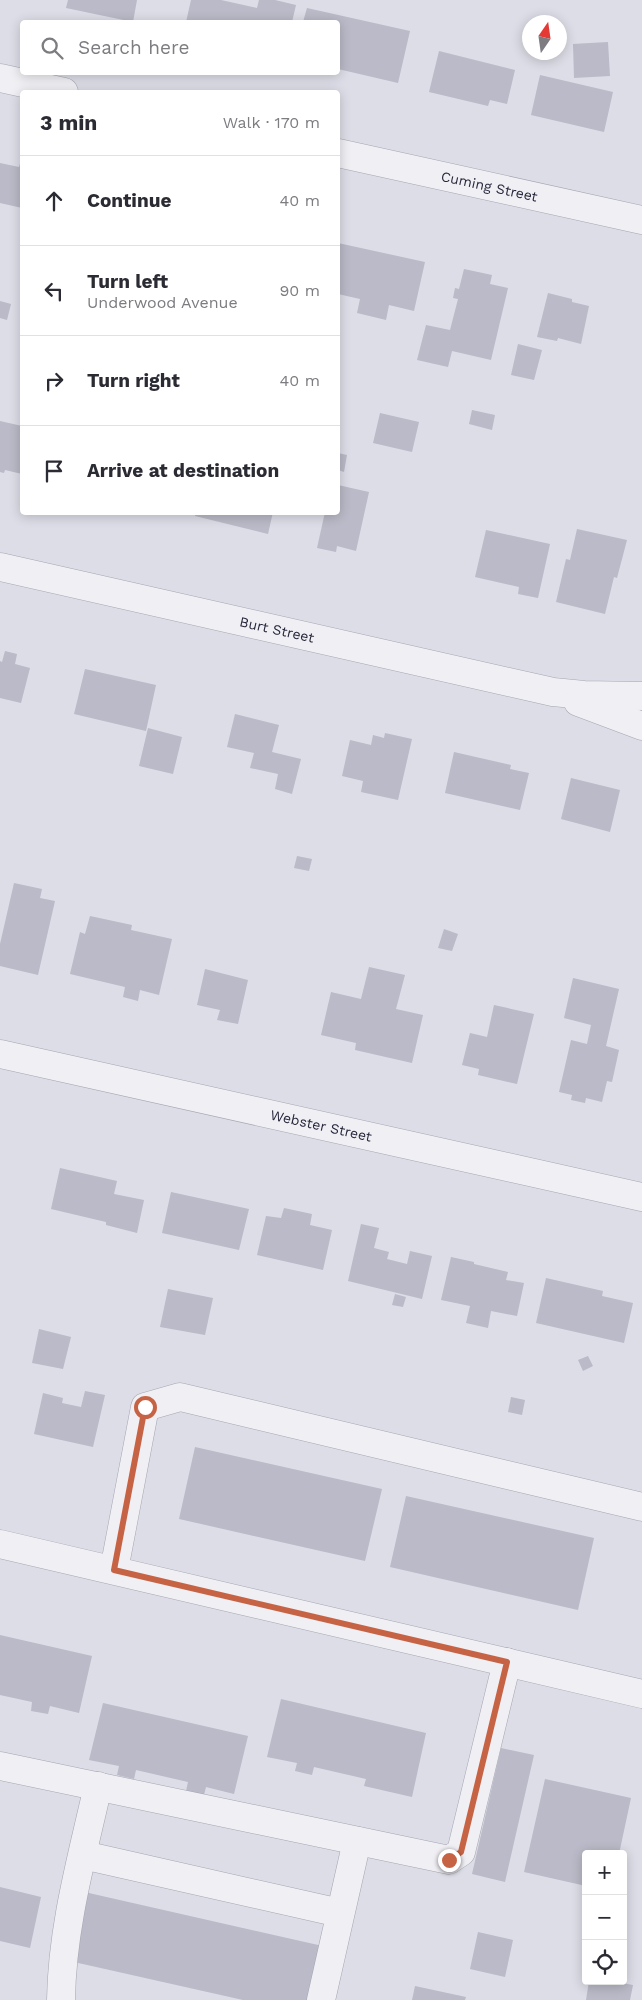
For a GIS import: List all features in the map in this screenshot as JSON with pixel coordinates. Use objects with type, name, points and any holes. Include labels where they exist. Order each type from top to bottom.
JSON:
[{"type":"street","points":[[0,78],[55,90]]},
{"type":"street","name":"Cuming Street","points":[[340,153],[642,220]]},
{"type":"street","name":"Burt Street","points":[[0,567],[553,692],[584,695],[642,696]]},
{"type":"street","name":"Burt Street","points":[[553,692],[642,726]]},
{"type":"street","name":"Webster Street","points":[[0,1054],[642,1197]]},
{"type":"street","points":[[114,1570],[145,1407],[180,1397],[642,1507]]},
{"type":"street","points":[[0,1544],[642,1694]]},
{"type":"street","points":[[0,1766],[449,1860],[461,1852],[507,1662]]},
{"type":"street","points":[[61,2000],[65,1936],[98,1786]]},
{"type":"street","points":[[321,2000],[356,1841]]},
{"type":"street","points":[[83,1855],[340,1913]]},
{"type":"building","points":[[68,0],[137,0],[133,20],[123,20],[66,8]]},
{"type":"building","points":[[191,0],[221,0],[257,8],[259,0],[275,0],[296,5],[292,20],[186,20]]},
{"type":"building","points":[[307,8],[410,31],[398,83],[340,69],[340,20],[304,20]]},
{"type":"building","points":[[608,42],[610,76],[574,78],[573,44]]},
{"type":"building","points":[[439,51],[515,70],[507,104],[490,100],[488,106],[429,92]]},
{"type":"building","points":[[540,75],[613,92],[604,132],[531,115]]},
{"type":"building","points":[[0,163],[19,167],[20,164],[20,208],[0,203]]},
{"type":"building","points":[[340,243],[425,262],[414,311],[389,305],[386,320],[357,313],[360,299],[340,294]]},
{"type":"building","points":[[464,269],[492,275],[490,284],[508,288],[491,360],[452,351],[448,367],[417,360],[426,325],[450,330],[458,299],[453,298],[455,288],[459,289]]},
{"type":"building","points":[[548,293],[572,299],[572,302],[589,306],[581,344],[558,338],[557,341],[537,337]]},
{"type":"building","points":[[0,301],[11,304],[7,320],[0,318]]},
{"type":"building","points":[[518,344],[542,350],[534,380],[511,375]]},
{"type":"building","points":[[472,410],[495,415],[492,430],[469,424]]},
{"type":"building","points":[[380,413],[419,422],[412,452],[373,443]]},
{"type":"building","points":[[0,421],[20,426],[20,474],[5,470],[4,473],[0,472]]},
{"type":"building","points":[[340,453],[347,455],[344,472],[340,471]]},
{"type":"building","points":[[340,485],[369,492],[356,551],[337,546],[336,552],[317,548],[324,515],[340,515]]},
{"type":"building","points":[[195,515],[272,515],[268,534]]},
{"type":"building","points":[[577,529],[627,540],[617,578],[614,577],[605,614],[556,602],[566,559],[570,560]]},
{"type":"building","points":[[486,530],[550,544],[538,598],[518,594],[519,587],[475,577]]},
{"type":"building","points":[[5,651],[17,654],[15,664],[30,668],[21,703],[0,698],[0,661],[2,662]]},
{"type":"building","points":[[85,669],[156,685],[146,731],[74,714]]},
{"type":"building","points":[[235,714],[279,725],[272,752],[301,759],[292,794],[275,789],[278,774],[250,768],[254,753],[227,747]]},
{"type":"building","points":[[148,728],[182,737],[173,774],[139,766]]},
{"type":"building","points":[[385,733],[412,739],[398,800],[361,792],[363,781],[342,776],[350,740],[371,745],[373,735],[384,738]]},
{"type":"building","points":[[454,752],[511,765],[510,769],[529,773],[520,810],[445,793]]},
{"type":"building","points":[[571,778],[620,790],[610,832],[561,819]]},
{"type":"building","points":[[297,856],[312,859],[309,871],[294,868]]},
{"type":"building","points":[[14,883],[42,889],[40,898],[55,901],[38,975],[0,966],[0,944]]},
{"type":"building","points":[[90,916],[132,925],[131,930],[172,939],[159,995],[140,990],[138,1001],[123,997],[125,987],[70,974],[80,932],[85,934]]},
{"type":"building","points":[[444,929],[458,934],[452,951],[438,948]]},
{"type":"building","points":[[369,967],[405,975],[396,1009],[423,1015],[412,1063],[355,1050],[356,1043],[321,1035],[331,992],[361,999]]},
{"type":"building","points":[[205,969],[248,980],[238,1024],[217,1020],[220,1010],[197,1005]]},
{"type":"building","points":[[573,978],[619,989],[606,1046],[619,1050],[612,1082],[607,1081],[602,1102],[586,1098],[585,1103],[571,1100],[572,1095],[559,1092],[571,1040],[587,1044],[591,1025],[564,1018]]},
{"type":"building","points":[[494,1005],[534,1014],[517,1084],[478,1075],[479,1069],[462,1065],[470,1033],[487,1037]]},
{"type":"building","points":[[60,1168],[117,1181],[114,1194],[144,1200],[137,1233],[106,1225],[106,1222],[51,1209]]},
{"type":"building","points":[[171,1192],[249,1209],[239,1250],[162,1233]]},
{"type":"building","points":[[284,1208],[312,1214],[310,1225],[332,1230],[323,1270],[257,1255],[266,1216],[281,1218]]},
{"type":"building","points":[[361,1224],[379,1228],[374,1248],[389,1252],[387,1259],[407,1264],[410,1251],[432,1256],[422,1299],[348,1281]]},
{"type":"building","points":[[451,1257],[508,1272],[506,1280],[524,1283],[517,1316],[491,1311],[488,1328],[466,1323],[470,1306],[441,1300]]},
{"type":"building","points":[[546,1278],[603,1291],[602,1296],[633,1303],[624,1343],[536,1323]]},
{"type":"building","points":[[168,1289],[213,1298],[205,1335],[160,1327]]},
{"type":"building","points":[[395,1294],[406,1297],[403,1307],[392,1305]]},
{"type":"building","points":[[39,1329],[71,1337],[63,1369],[32,1363]]},
{"type":"building","points":[[588,1356],[593,1366],[583,1371],[578,1360]]},
{"type":"building","points":[[85,1391],[105,1395],[93,1447],[34,1434],[43,1393],[63,1398],[62,1403],[81,1407]]},
{"type":"building","points":[[511,1397],[525,1400],[522,1415],[508,1412]]},
{"type":"building","points":[[195,1447],[382,1489],[365,1561],[179,1519]]},
{"type":"building","points":[[406,1496],[594,1538],[578,1610],[390,1567]]},
{"type":"building","points":[[0,1635],[92,1656],[79,1713],[50,1706],[48,1714],[31,1711],[32,1702],[0,1695]]},
{"type":"building","points":[[281,1699],[426,1733],[412,1797],[364,1786],[366,1779],[314,1767],[312,1775],[295,1771],[297,1763],[267,1757]]},
{"type":"building","points":[[103,1703],[248,1736],[234,1794],[206,1787],[204,1795],[186,1791],[188,1782],[136,1770],[134,1779],[117,1775],[119,1766],[89,1760]]},
{"type":"building","points":[[501,1748],[534,1755],[505,1882],[472,1874]]},
{"type":"building","points":[[545,1779],[631,1798],[620,1850],[582,1850],[582,1885],[524,1872]]},
{"type":"building","points":[[0,1887],[41,1897],[30,1948],[0,1941]]},
{"type":"building","points":[[80,1891],[327,1947],[315,2000],[243,2000],[65,1960]]},
{"type":"building","points":[[478,1932],[513,1940],[505,1977],[470,1969]]},
{"type":"building","points":[[588,1985],[633,1985],[630,2000],[586,2000]]},
{"type":"building","points":[[415,1986],[466,1997],[465,2000],[412,2000]]},
{"type":"route","points":[[145,1407],[114,1570],[507,1662],[461,1852],[449,1860]]}]
